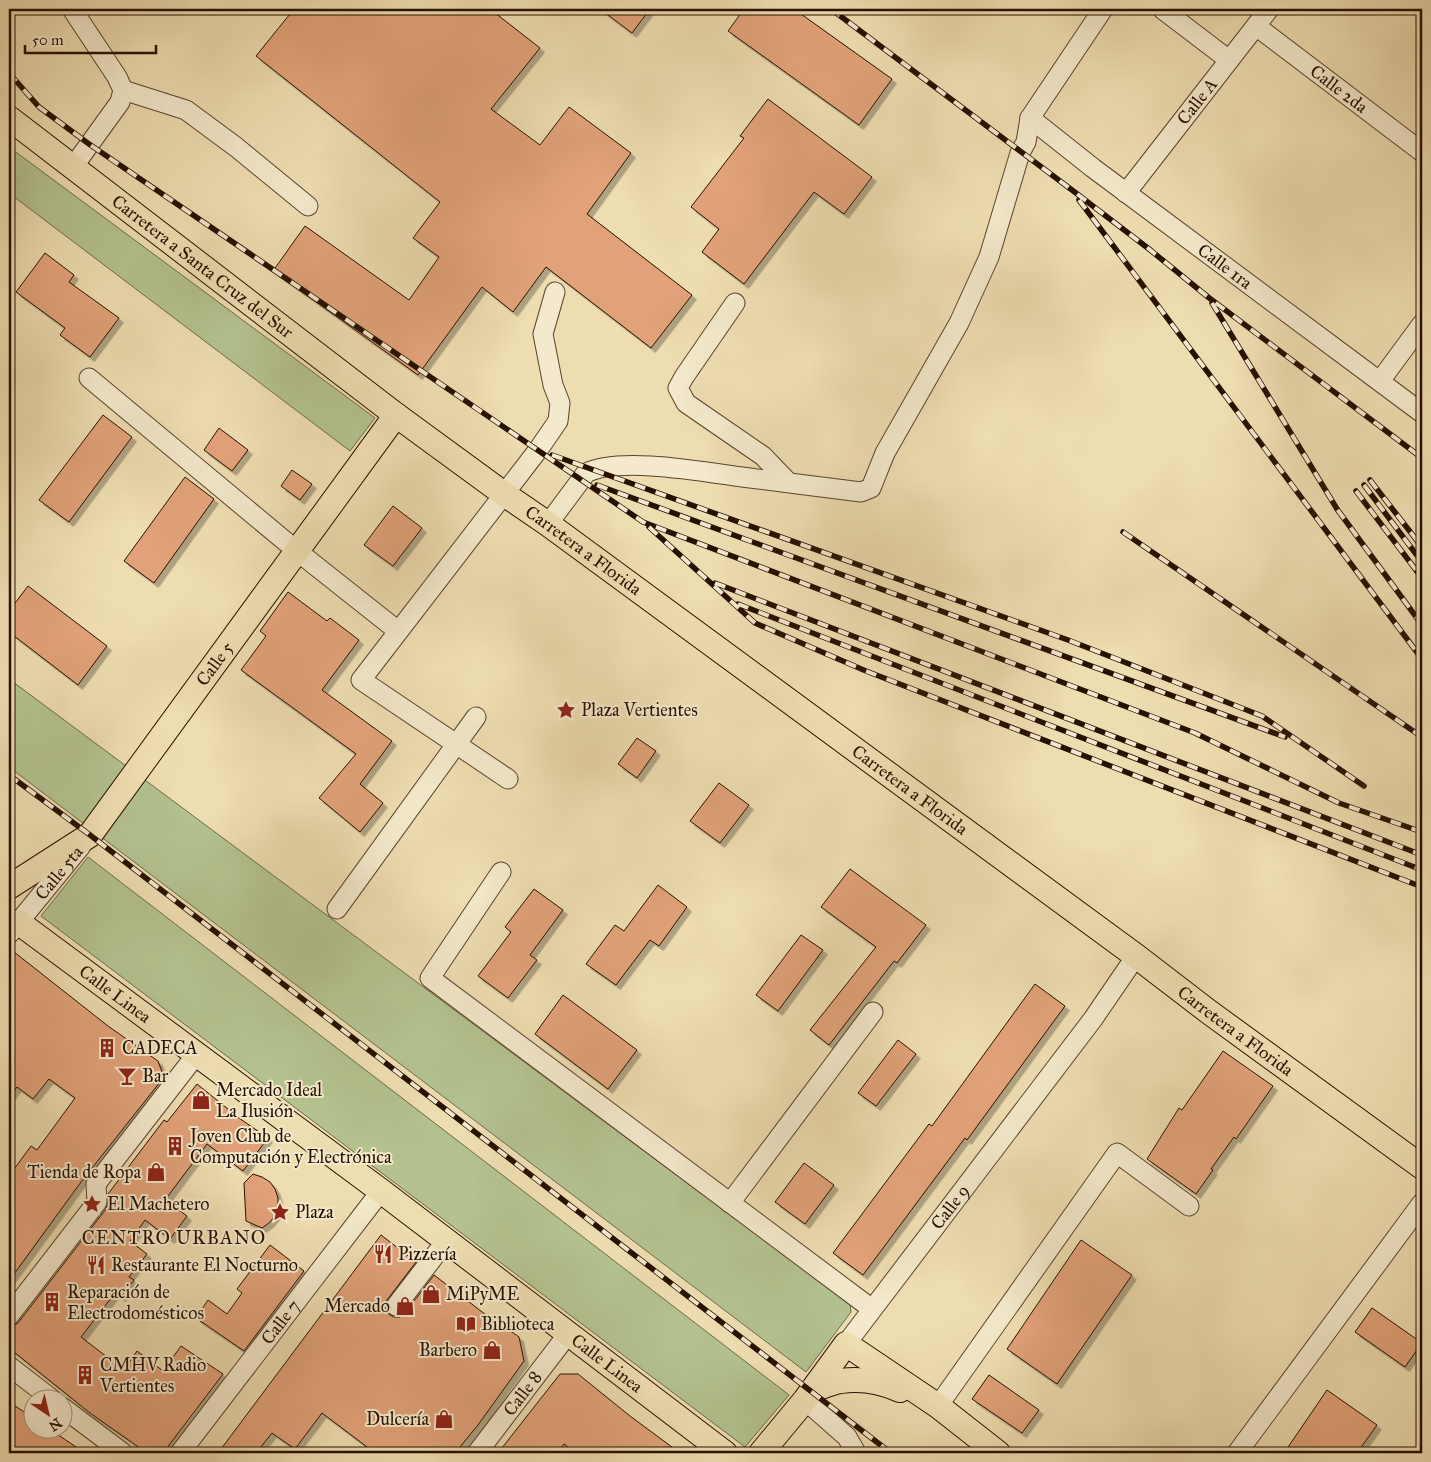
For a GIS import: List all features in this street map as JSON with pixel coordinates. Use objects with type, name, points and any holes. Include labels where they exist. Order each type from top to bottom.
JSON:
[{"type":"main road","name":"Carretera a Santa Cruz del Sur","points":[[9,118],[396,415]]},
{"type":"main road","name":"Carretera a Florida","points":[[396,415],[548,524],[1422,1167]]},
{"type":"main road","name":"Calle 5","points":[[9,887],[90,836],[396,415]]},
{"type":"main road","name":"Calle Linea","points":[[12,923],[196,1055],[380,1191],[725,1453]]},
{"type":"main road","points":[[846,1344],[938,1406],[998,1453]]},
{"type":"main road","name":"Calle 9","points":[[761,1453],[808,1396],[846,1344]]},
{"type":"main road","points":[[808,1396],[840,1381],[868,1380],[891,1386],[938,1406]]},
{"type":"street","points":[[72,9],[117,77],[123,90],[120,102],[73,167]]},
{"type":"street","points":[[548,524],[586,473],[613,466],[672,468],[861,492],[871,488],[885,453],[959,323],[989,257],[1020,153],[1026,142],[1030,118],[1103,9]]},
{"type":"street","points":[[1162,9],[1229,60]]},
{"type":"street","name":"Calle A","points":[[1126,193],[1269,9]]},
{"type":"street","name":"Calle 2da","points":[[1256,26],[1422,152]]},
{"type":"street","points":[[123,90],[186,110],[236,146],[308,206]]},
{"type":"street","name":"Calle 1ra","points":[[1030,118],[1126,193],[1422,413]]},
{"type":"street","points":[[508,779],[361,680],[558,421],[560,403],[553,386],[543,334],[555,292]]},
{"type":"street","points":[[735,303],[678,388],[686,403],[763,456],[788,482]]},
{"type":"street","points":[[1380,381],[1422,324]]},
{"type":"street","points":[[89,378],[297,551],[398,631]]},
{"type":"street","points":[[337,909],[476,717]]},
{"type":"street","name":"Calle 5ta","points":[[12,923],[90,836]]},
{"type":"street","points":[[501,872],[430,978],[872,1309]]},
{"type":"street","name":"Calle 9","points":[[846,1344],[1093,1018],[1136,956]]},
{"type":"street","points":[[730,1203],[873,1012]]},
{"type":"street","points":[[9,1316],[96,1202],[96,1184],[196,1055]]},
{"type":"street","points":[[938,1406],[1117,1153],[1189,1206]]},
{"type":"street","name":"Calle 7","points":[[180,1453],[380,1191]]},
{"type":"street","points":[[1237,1453],[1422,1203]]},
{"type":"street","points":[[396,1306],[446,1241]]},
{"type":"street","name":"Calle 8","points":[[477,1453],[568,1334]]},
{"type":"street","points":[[9,1366],[40,1390]]},
{"type":"street","points":[[808,1396],[847,1437],[856,1453]]},
{"type":"street","points":[[72,1415],[123,1453]]},
{"type":"green space","points":[[9,147],[375,418],[350,451],[9,193]]},
{"type":"green space","points":[[9,679],[850,1304],[851,1312],[806,1372],[9,767]]},
{"type":"green space","points":[[88,857],[789,1395],[745,1447],[41,916]]},
{"type":"building","points":[[294,9],[490,9],[540,48],[491,109],[540,145],[569,107],[631,153],[587,214],[692,295],[651,348],[546,267],[513,312],[482,287],[418,375],[273,271],[305,226],[409,300],[439,257],[413,238],[440,202],[256,56]]},
{"type":"building","points":[[600,9],[650,9],[632,33]]},
{"type":"building","points":[[744,9],[794,9],[892,79],[859,125],[728,31]]},
{"type":"building","points":[[768,99],[872,177],[844,214],[814,192],[744,284],[702,252],[719,229],[691,207],[744,138],[740,136]]},
{"type":"building","points":[[45,253],[74,275],[69,282],[119,318],[90,357],[60,335],[65,328],[16,292]]},
{"type":"building","points":[[103,415],[132,437],[69,522],[39,500]]},
{"type":"building","points":[[219,428],[248,450],[232,471],[204,450]]},
{"type":"building","points":[[292,470],[312,484],[300,500],[281,486]]},
{"type":"building","points":[[185,477],[214,499],[154,583],[124,561]]},
{"type":"building","points":[[393,506],[422,528],[393,566],[364,545]]},
{"type":"building","points":[[28,586],[107,646],[78,685],[9,632],[9,611]]},
{"type":"building","points":[[288,592],[327,621],[330,618],[359,640],[322,690],[392,741],[360,784],[383,803],[360,832],[319,798],[356,754],[241,670],[266,636],[260,631]]},
{"type":"building","points":[[637,738],[656,751],[637,778],[618,764]]},
{"type":"building","points":[[719,783],[749,805],[720,843],[690,821]]},
{"type":"building","points":[[850,869],[926,925],[897,963],[894,961],[829,1045],[810,1030],[876,947],[821,907]]},
{"type":"building","points":[[658,885],[687,907],[659,946],[650,940],[616,985],[586,964],[615,925],[624,931]]},
{"type":"building","points":[[534,889],[563,910],[530,955],[537,960],[508,998],[478,976],[511,932],[505,927]]},
{"type":"building","points":[[801,935],[823,950],[778,1011],[756,995]]},
{"type":"building","points":[[9,948],[108,1026],[158,1061],[164,1077],[81,1182],[9,1281],[9,1176],[31,1146],[37,1150],[75,1098],[49,1079],[33,1099],[17,1087],[9,1098]]},
{"type":"building","points":[[1035,984],[1065,1006],[967,1140],[965,1138],[863,1275],[833,1253],[929,1124],[932,1126]]},
{"type":"building","points":[[563,995],[637,1050],[608,1089],[535,1034]]},
{"type":"building","points":[[898,1040],[916,1054],[876,1106],[858,1093]]},
{"type":"building","points":[[1223,1051],[1273,1086],[1236,1139],[1234,1137],[1211,1169],[1213,1170],[1196,1194],[1147,1159],[1179,1108],[1182,1110]]},
{"type":"building","points":[[197,1084],[239,1118],[268,1138],[243,1171],[207,1144],[165,1200],[187,1216],[170,1239],[145,1220],[130,1241],[147,1254],[129,1277],[134,1280],[121,1297],[115,1293],[81,1337],[124,1370],[137,1351],[163,1371],[181,1346],[223,1374],[163,1453],[147,1453],[72,1399],[72,1390],[61,1390],[9,1348],[9,1328],[18,1323],[106,1209],[108,1194],[164,1120],[167,1122]]},
{"type":"building","points":[[804,1163],[834,1185],[805,1224],[775,1202]]},
{"type":"building","points":[[253,1174],[270,1182],[278,1198],[275,1216],[262,1228],[246,1221],[244,1183]]},
{"type":"building","points":[[381,1235],[416,1262],[385,1304],[385,1310],[390,1315],[400,1317],[405,1313],[434,1275],[490,1318],[519,1337],[524,1361],[478,1425],[455,1453],[375,1453],[322,1413],[295,1449],[272,1433],[256,1453],[218,1453]]},
{"type":"building","points":[[1081,1240],[1132,1275],[1057,1384],[1007,1349]]},
{"type":"building","points":[[270,1245],[304,1271],[244,1351],[196,1318],[208,1300],[227,1314],[242,1293],[237,1289]]},
{"type":"building","points":[[1372,1308],[1422,1343],[1405,1367],[1355,1332]]},
{"type":"building","points":[[560,1374],[578,1374],[680,1453],[576,1453],[564,1444],[556,1453],[498,1453]]},
{"type":"building","points":[[989,1375],[1039,1410],[1022,1433],[972,1399]]},
{"type":"building","points":[[1327,1390],[1377,1425],[1357,1453],[1284,1453]]},
{"type":"building","points":[[9,1402],[22,1410],[22,1440],[66,1440],[85,1453],[9,1453]]},
{"type":"railway","points":[[831,9],[1072,190],[1208,297],[1422,458]]},
{"type":"railway","points":[[9,73],[39,107],[89,144],[643,522],[1195,733],[1339,803],[1422,832]]},
{"type":"railway","points":[[1079,200],[1422,659]]},
{"type":"railway","points":[[1212,303],[1337,509],[1422,625]]},
{"type":"railway","points":[[552,455],[1068,640],[1262,716],[1364,786]]},
{"type":"railway","points":[[1370,480],[1422,547]]},
{"type":"railway","points":[[597,485],[1285,737]]},
{"type":"railway","points":[[1364,485],[1422,562]]},
{"type":"railway","points":[[1356,491],[1422,578]]},
{"type":"railway","points":[[649,527],[755,623],[866,671],[1422,887]]},
{"type":"railway","points":[[1123,532],[1422,737]]},
{"type":"railway","points":[[715,583],[1422,855]]},
{"type":"railway","points":[[738,604],[1422,870]]},
{"type":"railway","points":[[9,775],[90,835],[891,1453]]},
{"type":"place","name":"Plaza Vertientes","points":[[566,710]]},
{"type":"place","name":"CADECA","points":[[107,1048]]},
{"type":"place","name":"Bar","points":[[127,1076]]},
{"type":"place","name":"Mercado Ideal La Ilusión","points":[[201,1100]]},
{"type":"place","name":"Joven Club de Computación y Electrónica","points":[[175,1146]]},
{"type":"place","name":"Tienda de Ropa","points":[[156,1172]]},
{"type":"place","name":"El Machetero","points":[[92,1204]]},
{"type":"place","name":"Plaza","points":[[280,1212]]},
{"type":"place","name":"Pizzería","points":[[383,1254]]},
{"type":"place","name":"Restaurante El Nocturno","points":[[96,1265]]},
{"type":"place","name":"MiPyME","points":[[431,1294]]},
{"type":"place","name":"Reparación de Electrodomésticos","points":[[52,1302]]},
{"type":"place","name":"Mercado","points":[[405,1306]]},
{"type":"place","name":"Biblioteca","points":[[466,1324]]},
{"type":"place","name":"Barbero","points":[[492,1350]]},
{"type":"place","name":"CMHV Radio Vertientes","points":[[85,1375]]},
{"type":"place","name":"Dulcería","points":[[444,1419]]},
{"type":"district","name":"CENTRO URBANO","points":[[174,1237]]}]
